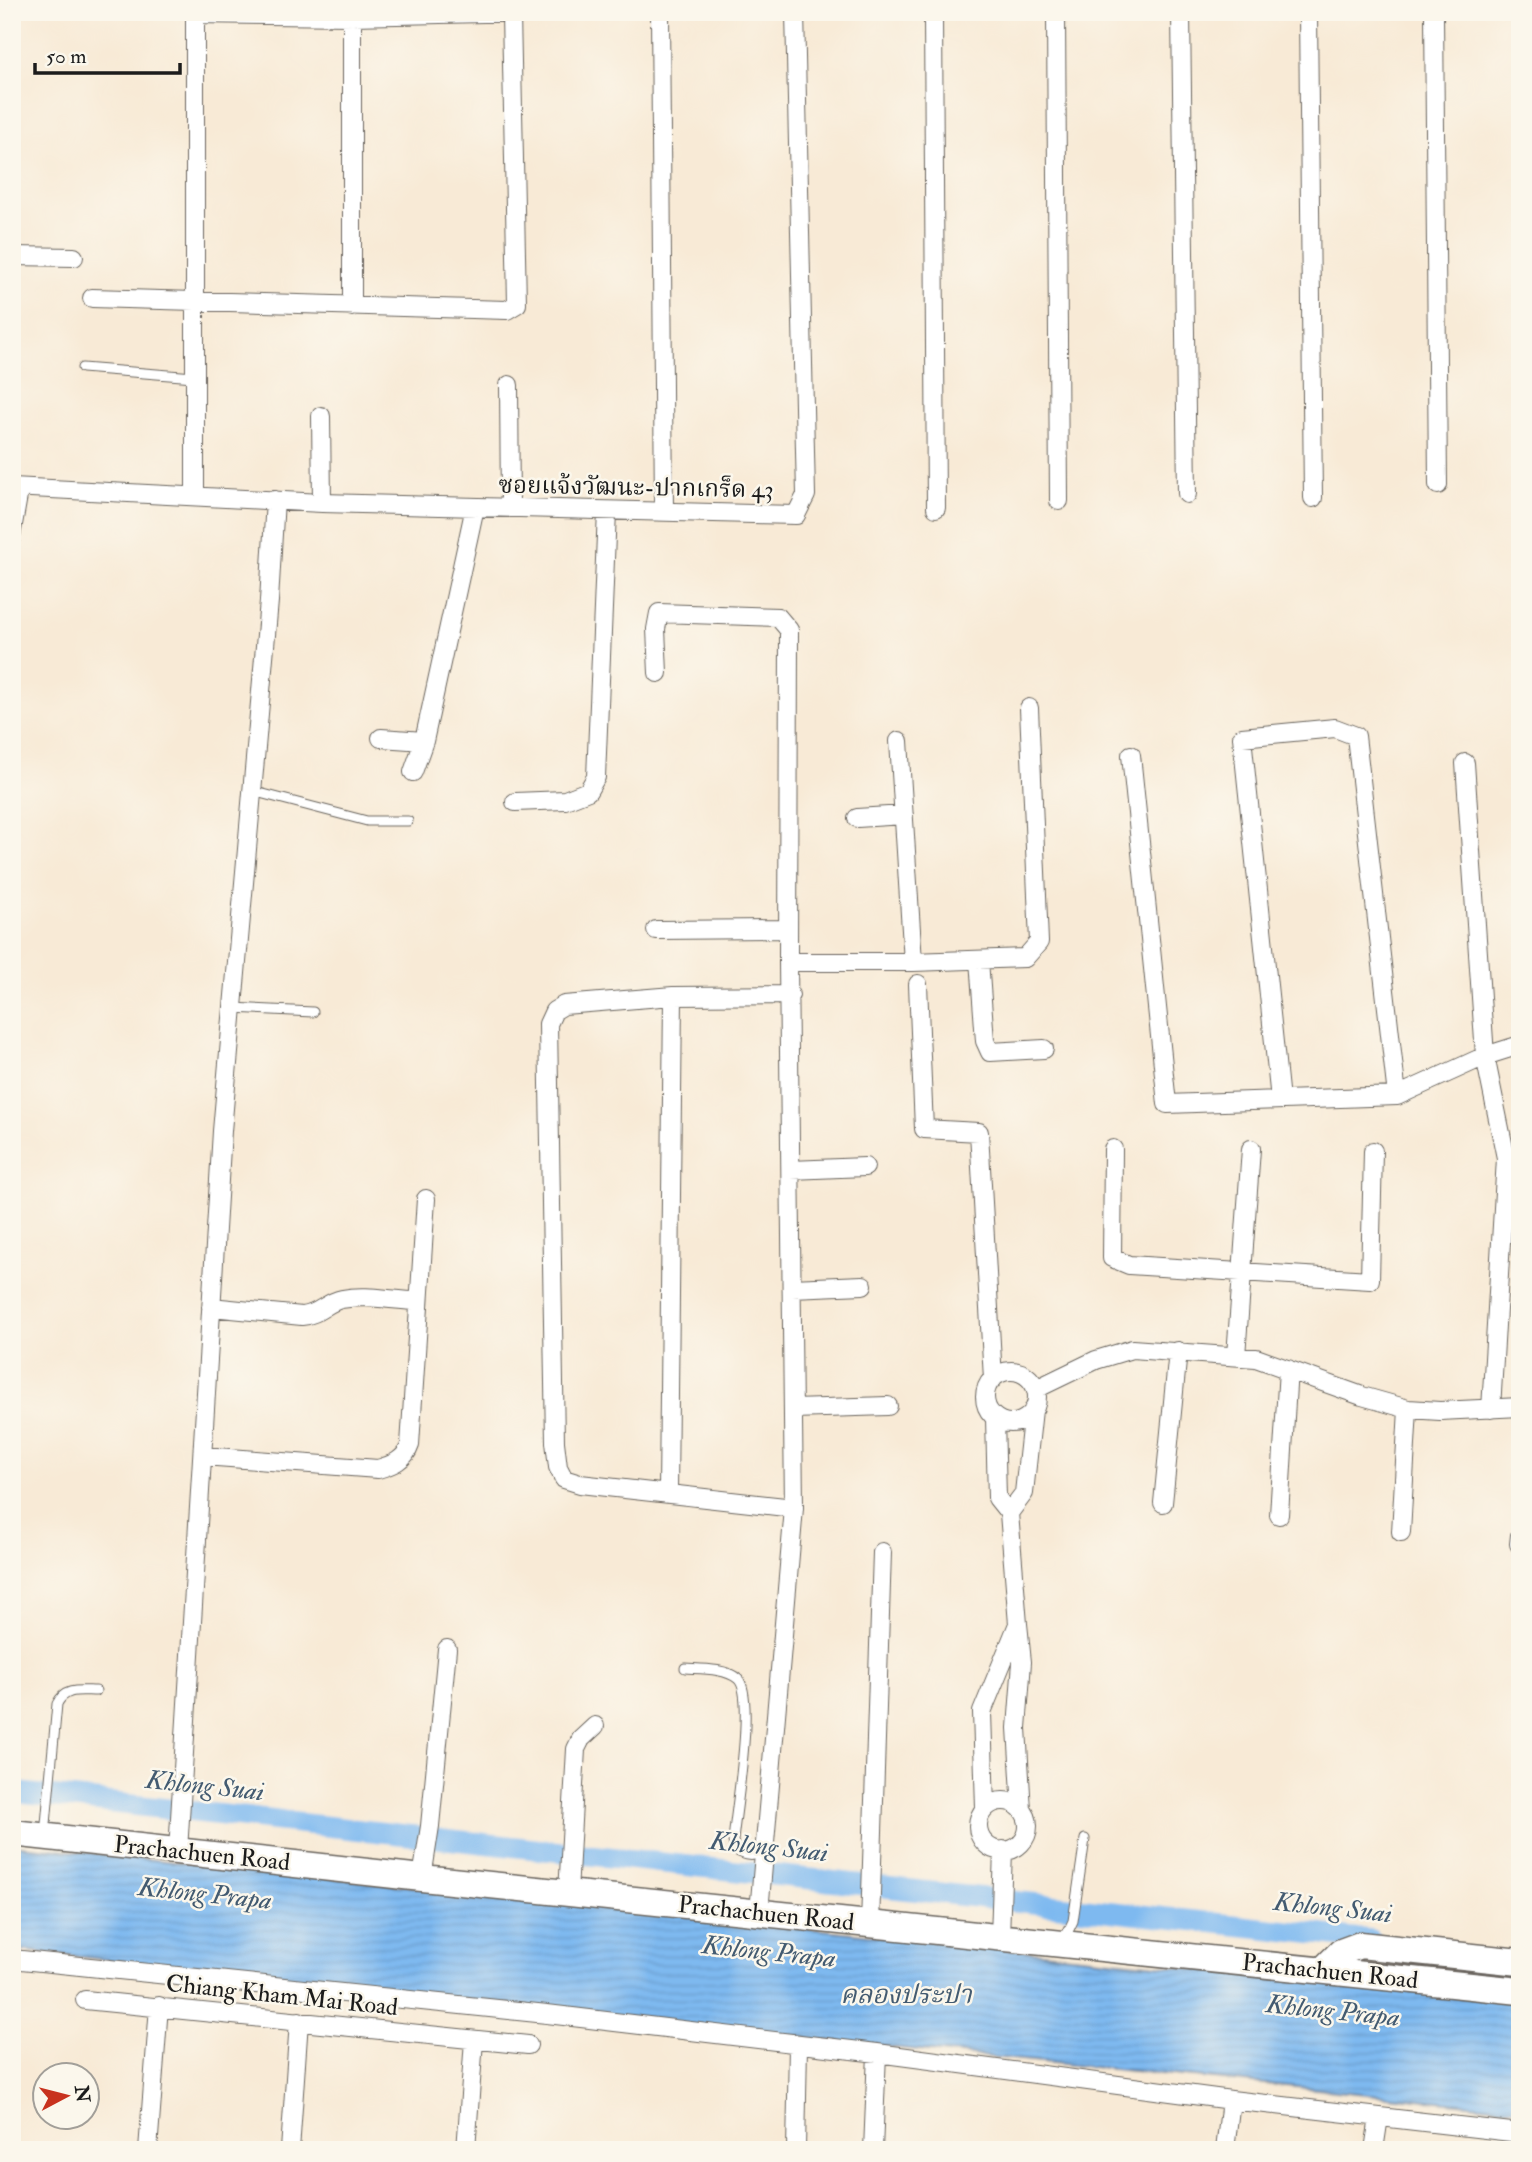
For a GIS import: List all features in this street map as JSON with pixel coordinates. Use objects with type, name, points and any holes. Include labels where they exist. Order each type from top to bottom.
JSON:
[{"type":"street","points":[[195,496],[195,13],[352,16],[530,12]]},
{"type":"street","points":[[660,12],[664,512]]},
{"type":"street","name":"ซอยแจ้งวัฒนะ-ปากเกร็ด 43","points":[[18,488],[322,503],[796,515],[806,495],[796,12]]},
{"type":"street","points":[[933,12],[936,508]]},
{"type":"street","points":[[1056,12],[1059,501]]},
{"type":"street","points":[[1181,12],[1187,494]]},
{"type":"street","points":[[1308,12],[1313,498]]},
{"type":"street","points":[[1434,12],[1438,485]]},
{"type":"street","points":[[92,298],[508,310],[517,303],[511,14]]},
{"type":"street","points":[[352,16],[352,307]]},
{"type":"street","points":[[12,256],[74,257]]},
{"type":"street","points":[[509,384],[510,508]]},
{"type":"street","points":[[321,416],[322,503]]},
{"type":"street","points":[[179,1841],[232,1008],[275,500]]},
{"type":"street","points":[[413,772],[425,741],[475,507]]},
{"type":"street","points":[[514,802],[565,800],[587,790],[596,777],[607,511]]},
{"type":"street","points":[[658,673],[656,629],[659,614],[778,617],[789,630],[788,962],[794,1508],[760,1902]]},
{"type":"street","points":[[788,962],[914,962],[1026,958],[1039,942],[1029,708]]},
{"type":"street","points":[[1280,1100],[1242,737],[1335,728],[1356,736],[1397,1096]]},
{"type":"street","points":[[381,738],[425,741]]},
{"type":"street","points":[[899,741],[914,962]]},
{"type":"street","points":[[1131,755],[1167,1104],[1397,1096],[1485,1056],[1520,1045]]},
{"type":"street","points":[[1465,763],[1485,1056],[1512,1190],[1491,1409]]},
{"type":"street","points":[[857,818],[904,815]]},
{"type":"street","points":[[656,930],[788,929]]},
{"type":"street","points":[[979,960],[985,1041],[990,1052],[1044,1049]]},
{"type":"street","points":[[918,984],[923,1129],[979,1132],[993,1379]]},
{"type":"street","points":[[790,995],[673,996],[564,1004],[554,1011],[548,1024],[555,1428],[558,1467],[564,1479],[580,1484],[794,1508]]},
{"type":"street","points":[[668,1493],[673,996]]},
{"type":"street","points":[[1113,1149],[1112,1258],[1129,1265],[1370,1280],[1373,1151]]},
{"type":"street","points":[[1236,1356],[1251,1149]]},
{"type":"street","points":[[792,1170],[865,1167]]},
{"type":"street","points":[[203,1456],[378,1469],[394,1464],[407,1454],[410,1445],[426,1199]]},
{"type":"street","points":[[792,1288],[863,1285]]},
{"type":"street","points":[[211,1307],[302,1316],[316,1313],[330,1301],[350,1298],[419,1301]]},
{"type":"street","points":[[1036,1389],[1096,1360],[1132,1349],[1256,1358],[1362,1396],[1408,1409],[1440,1411],[1520,1406]]},
{"type":"street","points":[[1163,1503],[1178,1351]]},
{"type":"street","points":[[1279,1515],[1288,1369]]},
{"type":"street","points":[[1009,1513],[1024,1493],[1033,1410],[1037,1397],[1036,1389],[1026,1376],[1009,1371],[993,1379],[988,1386],[986,1403],[995,1418],[997,1498],[1009,1513],[1021,1662],[1017,1728],[1022,1810],[1028,1826],[1026,1834],[1015,1847],[992,1849],[981,1838],[978,1822],[985,1808],[992,1803],[1007,1801],[1022,1810]]},
{"type":"street","points":[[793,1409],[888,1406]]},
{"type":"street","points":[[1401,1532],[1408,1409]]},
{"type":"street","points":[[995,1418],[1012,1423],[1027,1418],[1033,1410]]},
{"type":"street","points":[[1519,1544],[1520,1535]]},
{"type":"street","points":[[870,1914],[883,1552]]},
{"type":"street","points":[[985,1808],[982,1712],[1018,1624]]},
{"type":"street","points":[[424,1868],[447,1649]]},
{"type":"street","points":[[568,1883],[576,1749],[581,1739],[596,1726]]},
{"type":"street","name":"Prachachuen Road","points":[[12,1833],[46,1827],[568,1883],[1068,1932],[1323,1970],[1520,1991]]},
{"type":"street","points":[[1000,1927],[1003,1850]]},
{"type":"street","points":[[1323,1970],[1341,1952],[1360,1945],[1520,1962]]},
{"type":"street","points":[[12,1959],[547,2014],[877,2053],[1231,2100],[1520,2133]]},
{"type":"street","name":"Chiang Kham Mai Road","points":[[85,2000],[528,2045]]},
{"type":"street","points":[[148,2150],[159,2006]]},
{"type":"street","points":[[290,2150],[299,2021]]},
{"type":"street","points":[[466,2150],[474,2040]]},
{"type":"street","points":[[796,2150],[798,2045]]},
{"type":"street","points":[[873,2150],[877,2053]]},
{"type":"street","points":[[1225,2150],[1231,2100]]},
{"type":"street","points":[[1374,2150],[1379,2117]]},
{"type":"lane","points":[[82,368],[194,377]]},
{"type":"lane","points":[[12,556],[18,488]]},
{"type":"lane","points":[[252,791],[367,821],[408,821]]},
{"type":"lane","points":[[232,1008],[313,1013]]},
{"type":"lane","points":[[685,1668],[724,1673],[738,1678],[744,1689],[746,1717],[733,1841],[735,1850],[745,1856],[763,1853]]},
{"type":"lane","points":[[46,1827],[57,1704],[61,1696],[70,1691],[96,1691]]},
{"type":"lane","points":[[1068,1932],[1084,1839]]},
{"type":"water","name":"คลองประปา","points":[[12,1845],[1520,2003],[1520,2109],[880,2046],[12,1949]]},
{"type":"waterway","name":"Khlong Suai","points":[[12,1792],[1371,1940]]},
{"type":"water label","name":"Khlong Prapa","points":[[205,1893]]},
{"type":"water label","name":"Khlong Prapa","points":[[769,1951]]},
{"type":"water label","name":"Khlong Prapa","points":[[1333,2010]]}]
